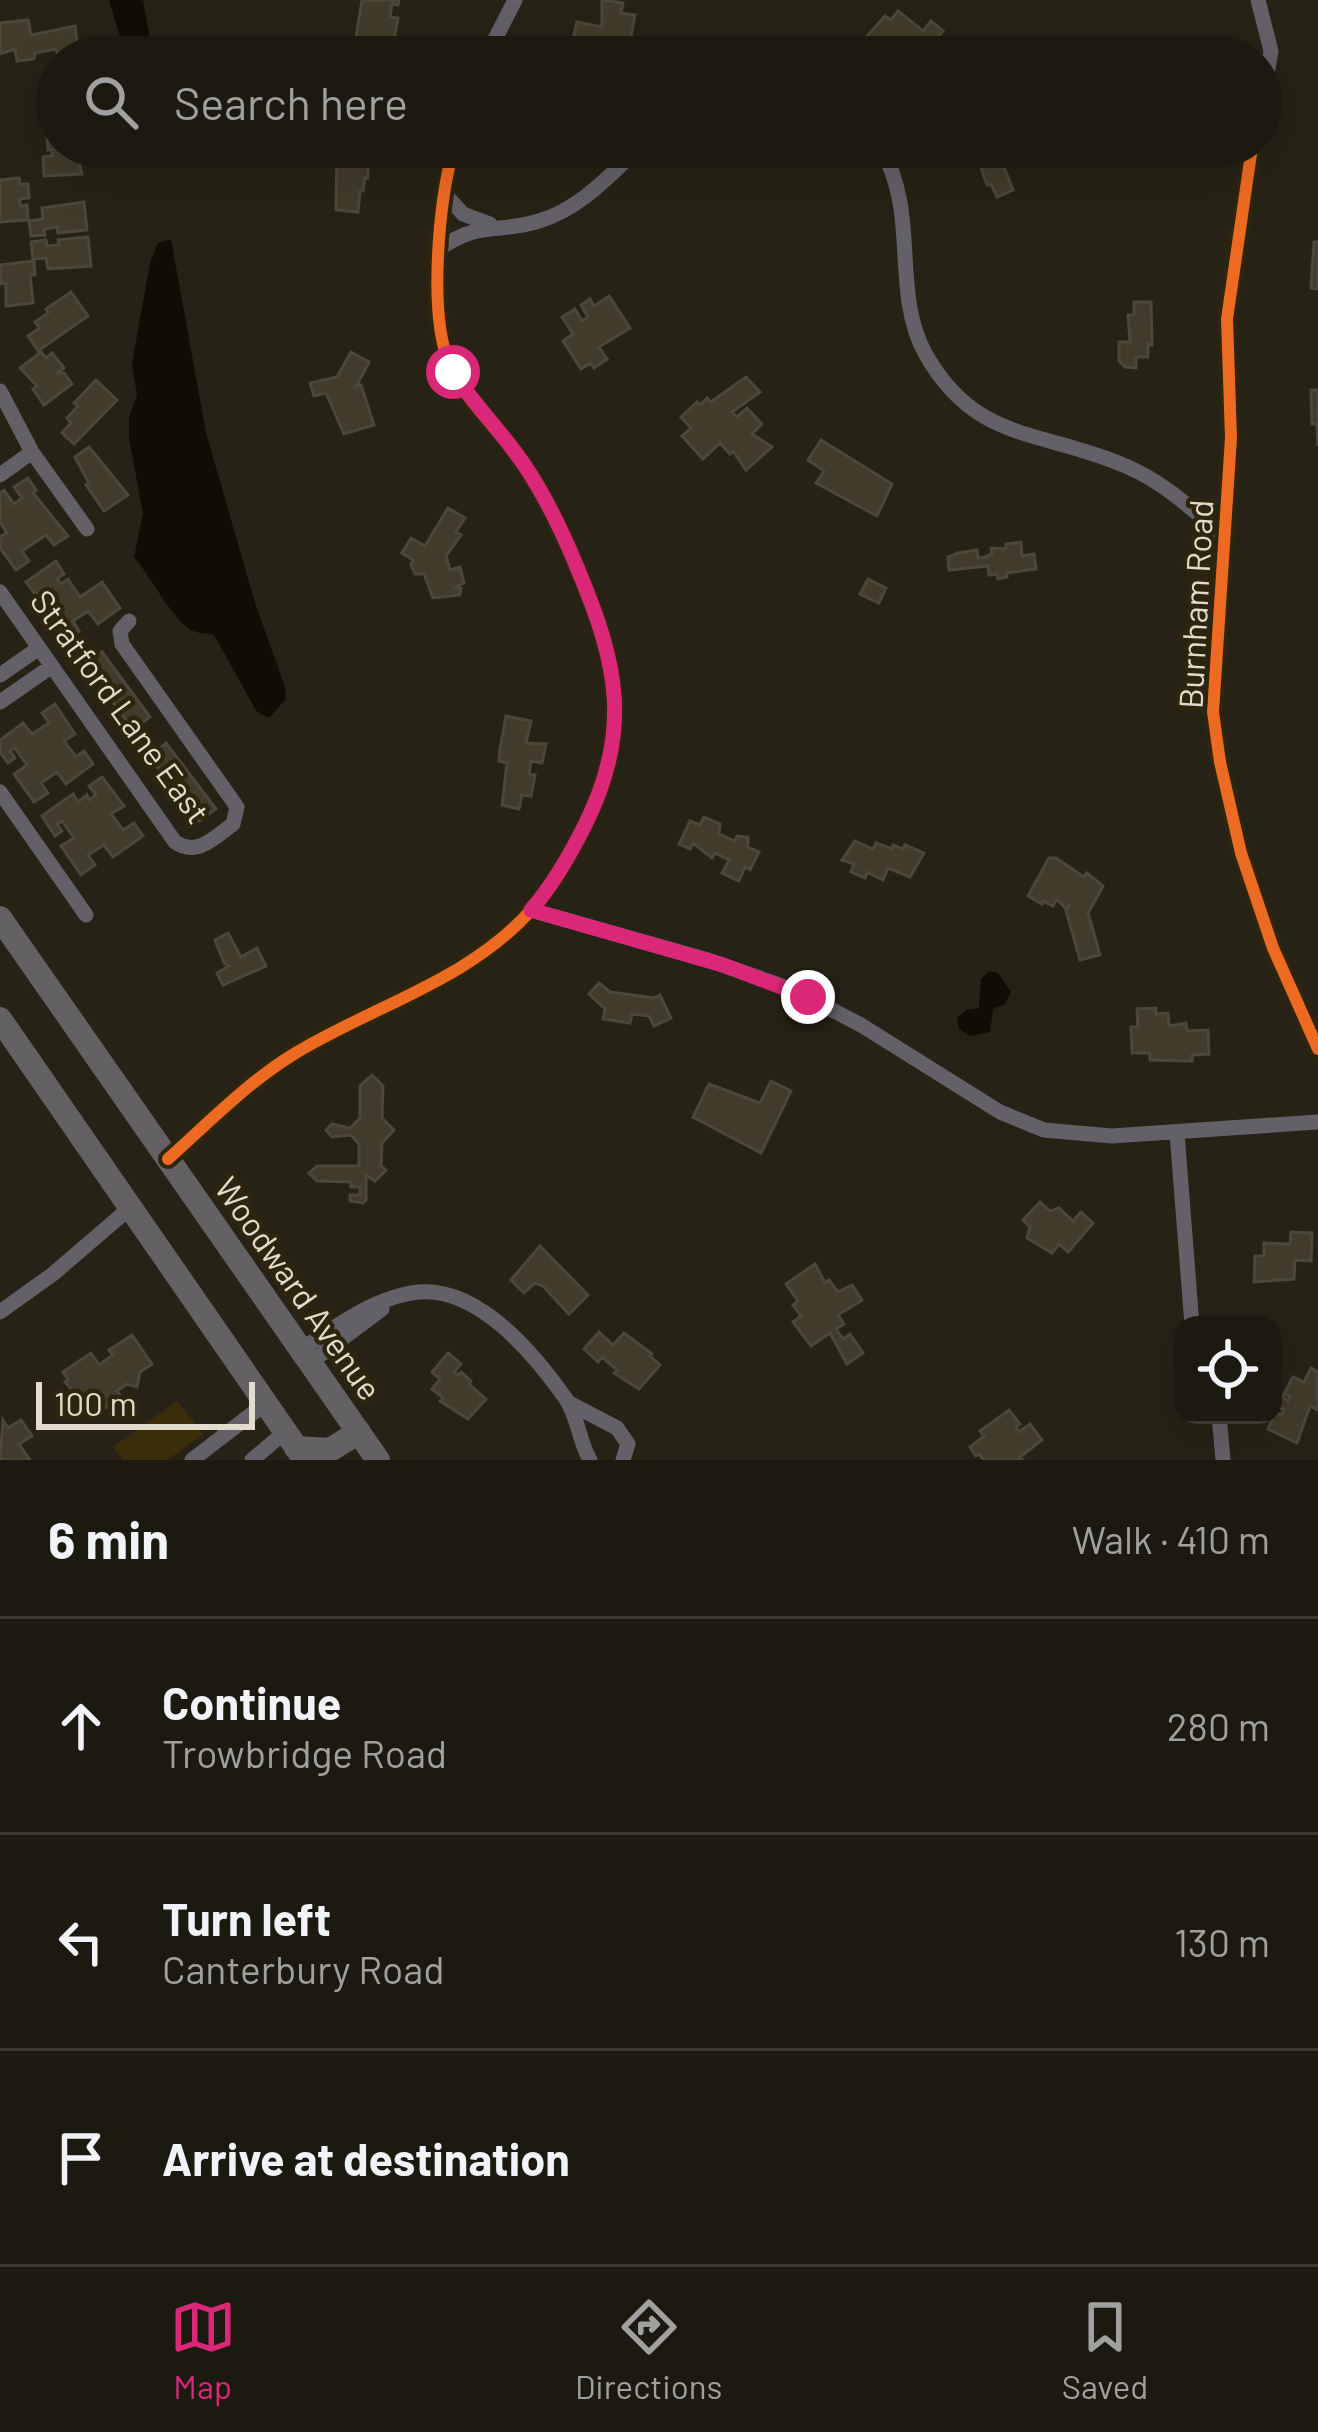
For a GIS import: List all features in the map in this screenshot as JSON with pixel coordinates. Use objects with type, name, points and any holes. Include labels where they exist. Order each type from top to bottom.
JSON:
[{"type":"main road","name":"Woodward Avenue","points":[[0,918],[379,1460]]},
{"type":"main road","points":[[0,1019],[296,1447],[330,1450],[359,1432]]},
{"type":"street","points":[[497,36],[515,0]]},
{"type":"street","points":[[1258,0],[1267,36]]},
{"type":"street","points":[[168,1159],[284,1060],[437,982],[484,951],[531,910],[572,849],[606,777],[616,726],[615,681],[596,614],[560,528],[521,460],[448,361],[441,327],[439,249],[449,168]]},
{"type":"street","points":[[439,249],[466,232],[526,225],[556,215],[617,168]]},
{"type":"street","points":[[888,168],[903,206],[917,336],[956,398],[1006,428],[1111,459],[1156,481],[1225,537]]},
{"type":"street","name":"Burnham Road","points":[[1249,168],[1227,319],[1231,438],[1213,693],[1220,762],[1234,829],[1261,913],[1318,1049]]},
{"type":"street","points":[[444,193],[470,219],[499,226]]},
{"type":"street","points":[[0,391],[32,452],[87,529]]},
{"type":"street","points":[[0,475],[32,452]]},
{"type":"street","name":"Stratford Lane East","points":[[0,592],[175,842],[186,848],[202,847],[233,824],[237,807],[122,644],[120,631],[130,621]]},
{"type":"street","points":[[0,675],[39,648]]},
{"type":"street","points":[[0,702],[52,666]]},
{"type":"street","points":[[0,792],[86,915]]},
{"type":"street","points":[[531,910],[794,990],[1029,1125],[1080,1136],[1318,1122]]},
{"type":"street","points":[[1177,1133],[1191,1316]]},
{"type":"street","points":[[0,1312],[82,1251],[131,1207]]},
{"type":"street","points":[[306,1356],[393,1300],[430,1292],[476,1309],[518,1343],[569,1403],[590,1460]]},
{"type":"street","points":[[193,1460],[266,1403]]},
{"type":"street","points":[[569,1403],[622,1432],[628,1444],[623,1460]]},
{"type":"street","points":[[1220,1424],[1223,1460]]},
{"type":"street","points":[[251,1460],[296,1447]]},
{"type":"shaded area","points":[[109,0],[143,0],[149,36],[120,36]]},
{"type":"shaded area","points":[[171,239],[206,433],[256,606],[285,687],[286,699],[269,718],[257,712],[214,635],[196,632],[180,621],[134,557],[143,513],[129,438],[129,417],[137,395],[132,364],[150,263],[158,243]]},
{"type":"shaded area","points":[[989,971],[998,973],[1011,992],[1005,1004],[993,1009],[990,1032],[970,1036],[959,1029],[957,1017],[979,1008],[981,979]]},
{"type":"shaded area","points":[[177,1401],[204,1434],[167,1460],[123,1460],[113,1447]]},
{"type":"building","points":[[362,0],[399,0],[398,5],[392,4],[390,17],[398,18],[395,36],[356,36]]},
{"type":"building","points":[[602,0],[623,3],[621,13],[635,15],[631,36],[574,36],[577,22],[602,27]]},
{"type":"building","points":[[898,11],[923,31],[931,21],[943,31],[939,36],[867,36],[885,16],[891,20]]},
{"type":"building","points":[[28,20],[31,35],[75,26],[76,36],[36,36],[34,59],[17,61],[15,49],[0,54],[0,23]]},
{"type":"building","points":[[44,168],[80,168],[82,174],[44,176]]},
{"type":"building","points":[[337,168],[368,168],[358,212],[336,210]]},
{"type":"building","points":[[981,168],[1004,168],[1013,190],[997,197],[991,184],[987,185]]},
{"type":"building","points":[[19,178],[20,184],[28,184],[29,198],[19,199],[21,206],[27,205],[28,220],[0,222],[0,180]]},
{"type":"building","points":[[84,202],[87,230],[58,233],[57,227],[44,229],[45,235],[31,236],[29,221],[43,219],[42,208]]},
{"type":"building","points":[[88,237],[91,266],[48,269],[46,258],[33,259],[31,242],[59,245],[58,240]]},
{"type":"building","points":[[1314,242],[1318,242],[1318,289],[1311,288]]},
{"type":"building","points":[[34,261],[35,275],[30,275],[33,303],[6,306],[0,265]]},
{"type":"building","points":[[71,292],[88,316],[38,351],[28,336],[40,328],[35,322]]},
{"type":"building","points":[[609,296],[630,328],[599,347],[607,359],[594,368],[591,363],[581,369],[563,341],[573,334],[562,317],[575,309],[582,321],[588,317],[581,305],[590,299],[594,306]]},
{"type":"building","points":[[1134,302],[1151,302],[1152,345],[1148,344],[1148,357],[1136,357],[1136,368],[1119,361],[1119,342],[1130,342],[1128,315],[1134,315]]},
{"type":"building","points":[[41,352],[46,358],[52,353],[64,368],[57,373],[64,373],[72,384],[44,405],[33,389],[37,386],[20,368]]},
{"type":"building","points":[[351,352],[369,362],[356,387],[361,385],[374,425],[344,434],[326,393],[314,396],[310,383],[337,377]]},
{"type":"building","points":[[746,377],[760,392],[732,412],[737,417],[747,408],[762,424],[752,434],[772,447],[746,470],[733,451],[730,454],[720,443],[703,459],[682,436],[691,428],[681,417],[697,402],[700,405],[707,398],[711,402]]},
{"type":"building","points":[[96,380],[117,400],[74,444],[62,433],[71,423],[67,418]]},
{"type":"building","points":[[1311,390],[1318,390],[1318,446],[1317,424],[1312,424]]},
{"type":"building","points":[[821,440],[892,484],[877,516],[816,483],[824,471],[808,460]]},
{"type":"building","points":[[89,447],[128,495],[104,511],[75,457]]},
{"type":"building","points":[[28,478],[36,490],[33,493],[68,536],[54,545],[46,535],[22,551],[29,561],[16,570],[0,548],[0,537],[7,533],[0,522],[0,493],[4,490],[14,504],[22,498],[14,487]]},
{"type":"building","points":[[448,508],[465,518],[456,532],[461,535],[446,556],[450,570],[460,567],[464,583],[456,587],[461,588],[460,595],[433,598],[424,574],[415,574],[413,560],[402,553],[411,538],[425,546]]},
{"type":"building","points":[[1021,542],[1022,556],[1034,554],[1036,569],[998,579],[997,574],[989,575],[988,566],[949,570],[948,557],[958,553],[977,550],[978,558],[985,557],[992,554],[991,548],[1006,549],[1006,544]]},
{"type":"building","points":[[56,561],[64,574],[57,579],[61,584],[68,579],[80,597],[102,582],[120,608],[98,624],[88,611],[73,621],[79,631],[65,641],[45,613],[57,604],[45,587],[35,594],[26,582]]},
{"type":"building","points":[[868,579],[886,588],[879,603],[860,594]]},
{"type":"building","points":[[102,652],[150,717],[133,730],[85,664]]},
{"type":"building","points":[[55,704],[75,734],[64,741],[76,757],[84,751],[93,764],[66,784],[57,772],[41,783],[48,793],[34,802],[14,774],[27,765],[15,748],[10,751],[15,758],[8,763],[0,752],[0,740],[23,723],[32,734],[49,723],[42,713]]},
{"type":"building","points":[[506,716],[531,721],[526,743],[546,744],[542,763],[531,761],[529,774],[535,775],[531,796],[522,795],[519,809],[502,805],[507,763],[499,761]]},
{"type":"building","points":[[166,743],[216,809],[199,821],[149,756]]},
{"type":"building","points":[[102,777],[124,806],[111,814],[123,830],[134,823],[143,836],[113,857],[104,845],[88,855],[95,865],[81,875],[61,846],[74,838],[62,821],[57,824],[62,831],[55,836],[42,816],[73,794],[78,802],[87,795],[89,800],[96,795],[89,786]]},
{"type":"building","points":[[704,817],[720,824],[719,834],[735,841],[737,836],[748,837],[748,847],[759,852],[739,881],[722,873],[729,860],[715,853],[712,858],[693,843],[690,849],[679,844],[690,821],[700,825]]},
{"type":"building","points":[[855,841],[873,849],[876,843],[892,849],[905,845],[924,853],[910,877],[888,868],[883,880],[867,872],[865,878],[851,872],[854,864],[842,860]]},
{"type":"building","points":[[1049,858],[1084,877],[1087,873],[1103,886],[1088,913],[1100,955],[1080,960],[1066,911],[1069,906],[1065,908],[1057,899],[1053,906],[1042,904],[1028,896]]},
{"type":"building","points":[[228,933],[241,957],[257,948],[266,966],[223,985],[217,973],[229,966],[215,940]]},
{"type":"building","points":[[599,983],[610,992],[660,995],[671,1018],[654,1026],[649,1016],[632,1014],[630,1023],[603,1019],[605,1009],[589,994]]},
{"type":"building","points":[[1156,1008],[1156,1014],[1168,1013],[1169,1026],[1186,1023],[1187,1031],[1208,1030],[1209,1054],[1192,1055],[1192,1061],[1184,1061],[1150,1060],[1150,1053],[1132,1053],[1131,1027],[1138,1027],[1137,1009]]},
{"type":"building","points":[[372,1075],[383,1086],[382,1118],[394,1130],[382,1143],[381,1166],[386,1170],[375,1181],[366,1175],[363,1203],[350,1201],[350,1195],[360,1195],[360,1187],[351,1187],[351,1182],[317,1181],[309,1173],[317,1166],[359,1166],[359,1144],[351,1135],[332,1137],[326,1130],[332,1124],[350,1128],[360,1118],[360,1086]]},
{"type":"building","points":[[771,1081],[791,1091],[761,1153],[693,1117],[709,1084],[760,1103]]},
{"type":"building","points":[[1040,1202],[1050,1211],[1059,1208],[1073,1221],[1081,1212],[1093,1223],[1068,1252],[1059,1244],[1052,1253],[1027,1238],[1030,1227],[1023,1220]]},
{"type":"building","points":[[1291,1232],[1312,1233],[1311,1261],[1295,1260],[1294,1279],[1254,1282],[1255,1256],[1264,1256],[1264,1243],[1290,1244]]},
{"type":"building","points":[[540,1246],[588,1295],[569,1314],[543,1286],[535,1283],[524,1293],[511,1280]]},
{"type":"building","points":[[815,1264],[825,1283],[829,1280],[838,1292],[852,1285],[862,1300],[838,1315],[844,1324],[836,1329],[843,1339],[850,1334],[863,1353],[847,1364],[830,1333],[811,1346],[793,1322],[801,1316],[793,1305],[798,1301],[786,1284]]},
{"type":"building","points":[[599,1332],[613,1345],[624,1333],[660,1365],[639,1389],[614,1373],[617,1370],[602,1357],[598,1362],[584,1349]]},
{"type":"building","points":[[132,1335],[152,1364],[140,1372],[137,1387],[127,1384],[117,1391],[122,1397],[106,1408],[101,1402],[89,1410],[65,1382],[63,1372],[91,1353],[99,1365],[113,1355],[109,1350]]},
{"type":"building","points":[[448,1353],[461,1364],[454,1372],[461,1372],[486,1399],[468,1419],[440,1401],[443,1398],[432,1389],[440,1379],[432,1372]]},
{"type":"building","points":[[1311,1368],[1318,1372],[1318,1410],[1310,1406],[1297,1443],[1268,1429],[1270,1424],[1282,1424],[1282,1397],[1288,1401],[1290,1396],[1284,1394],[1293,1377],[1304,1382]]},
{"type":"building","points":[[1009,1410],[1020,1424],[1019,1432],[1030,1424],[1042,1440],[1020,1457],[1023,1460],[976,1456],[970,1447],[984,1436],[980,1431]]},
{"type":"building","points":[[3,1420],[8,1428],[21,1420],[32,1436],[19,1444],[30,1460],[0,1460]]},
{"type":"cycle path","points":[[168,1159],[277,1065],[450,973],[508,933],[557,875],[606,772],[614,710],[612,679],[596,614],[541,492],[464,390],[443,341],[438,256],[450,168]]},
{"type":"cycle path","points":[[1249,168],[1227,319],[1231,438],[1213,712],[1241,853],[1273,948],[1318,1049]]},
{"type":"route","points":[[453,372],[513,449],[560,528],[596,614],[615,681],[616,726],[606,777],[572,849],[531,910],[723,965],[808,997]]}]
